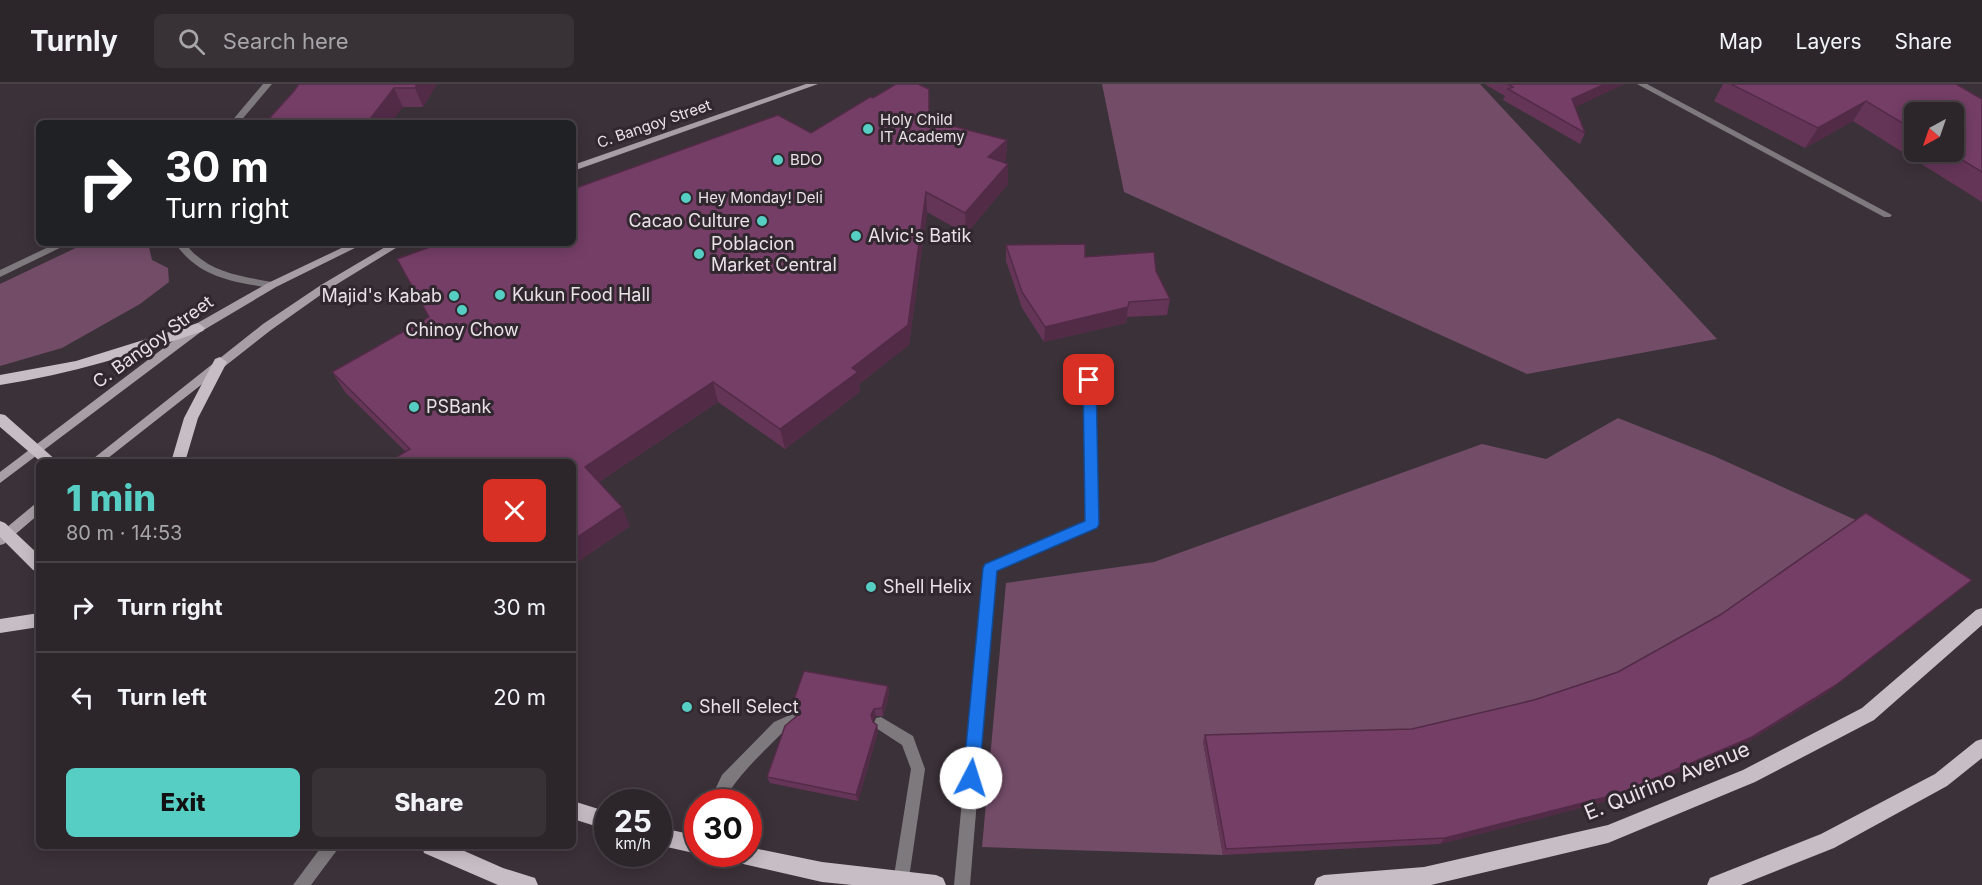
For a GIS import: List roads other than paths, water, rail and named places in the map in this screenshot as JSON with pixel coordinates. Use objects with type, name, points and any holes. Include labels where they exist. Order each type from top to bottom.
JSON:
[{"type":"main road","name":"C. Bangoy Street","points":[[576,167],[814,84]]},
{"type":"main road","name":"C. Bangoy Street","points":[[0,478],[198,328],[272,285],[354,246]]},
{"type":"main road","points":[[99,459],[220,362],[325,287],[394,246]]},
{"type":"main road","points":[[0,380],[83,365],[198,328]]},
{"type":"main road","points":[[179,459],[191,418],[220,362]]},
{"type":"main road","points":[[0,419],[48,459]]},
{"type":"main road","points":[[36,509],[2,533],[36,562]]},
{"type":"main road","name":"E. Quirino Avenue","points":[[1324,885],[1424,877],[1608,834],[1749,777],[1868,714],[1982,615]]},
{"type":"main road","points":[[0,626],[36,620]]},
{"type":"main road","points":[[1717,885],[1827,841],[1941,780],[1982,747]]},
{"type":"main road","points":[[576,811],[594,816]]},
{"type":"main road","points":[[438,849],[502,877],[528,885]]},
{"type":"main road","points":[[762,859],[822,872],[936,885]]},
{"type":"street","points":[[237,120],[268,84]]},
{"type":"street","points":[[1641,84],[1887,215]]},
{"type":"street","points":[[0,274],[59,246]]},
{"type":"street","points":[[182,246],[188,257],[211,272],[272,285]]},
{"type":"street","points":[[962,885],[990,568],[1092,524],[1089,380]]},
{"type":"street","points":[[722,789],[727,780],[778,727],[792,720]]},
{"type":"street","points":[[881,723],[908,741],[918,768],[901,882]]},
{"type":"street","points":[[301,885],[330,849]]},
{"type":"place","name":"Holy Child IT Academy","points":[[868,129]]},
{"type":"place","name":"BDO","points":[[778,160]]},
{"type":"place","name":"Hey Monday! Deli","points":[[686,198]]},
{"type":"place","name":"Cacao Culture","points":[[762,221]]},
{"type":"place","name":"Alvic's Batik","points":[[856,236]]},
{"type":"place","name":"Poblacion Market Central","points":[[699,254]]},
{"type":"place","name":"Kukun Food Hall","points":[[500,295]]},
{"type":"place","name":"Majid's Kabab","points":[[454,296]]},
{"type":"place","name":"Chinoy Chow","points":[[462,310]]},
{"type":"place","name":"PSBank","points":[[414,407]]},
{"type":"place","name":"Shell Helix","points":[[871,587]]},
{"type":"place","name":"Shell Select","points":[[687,707]]}]
